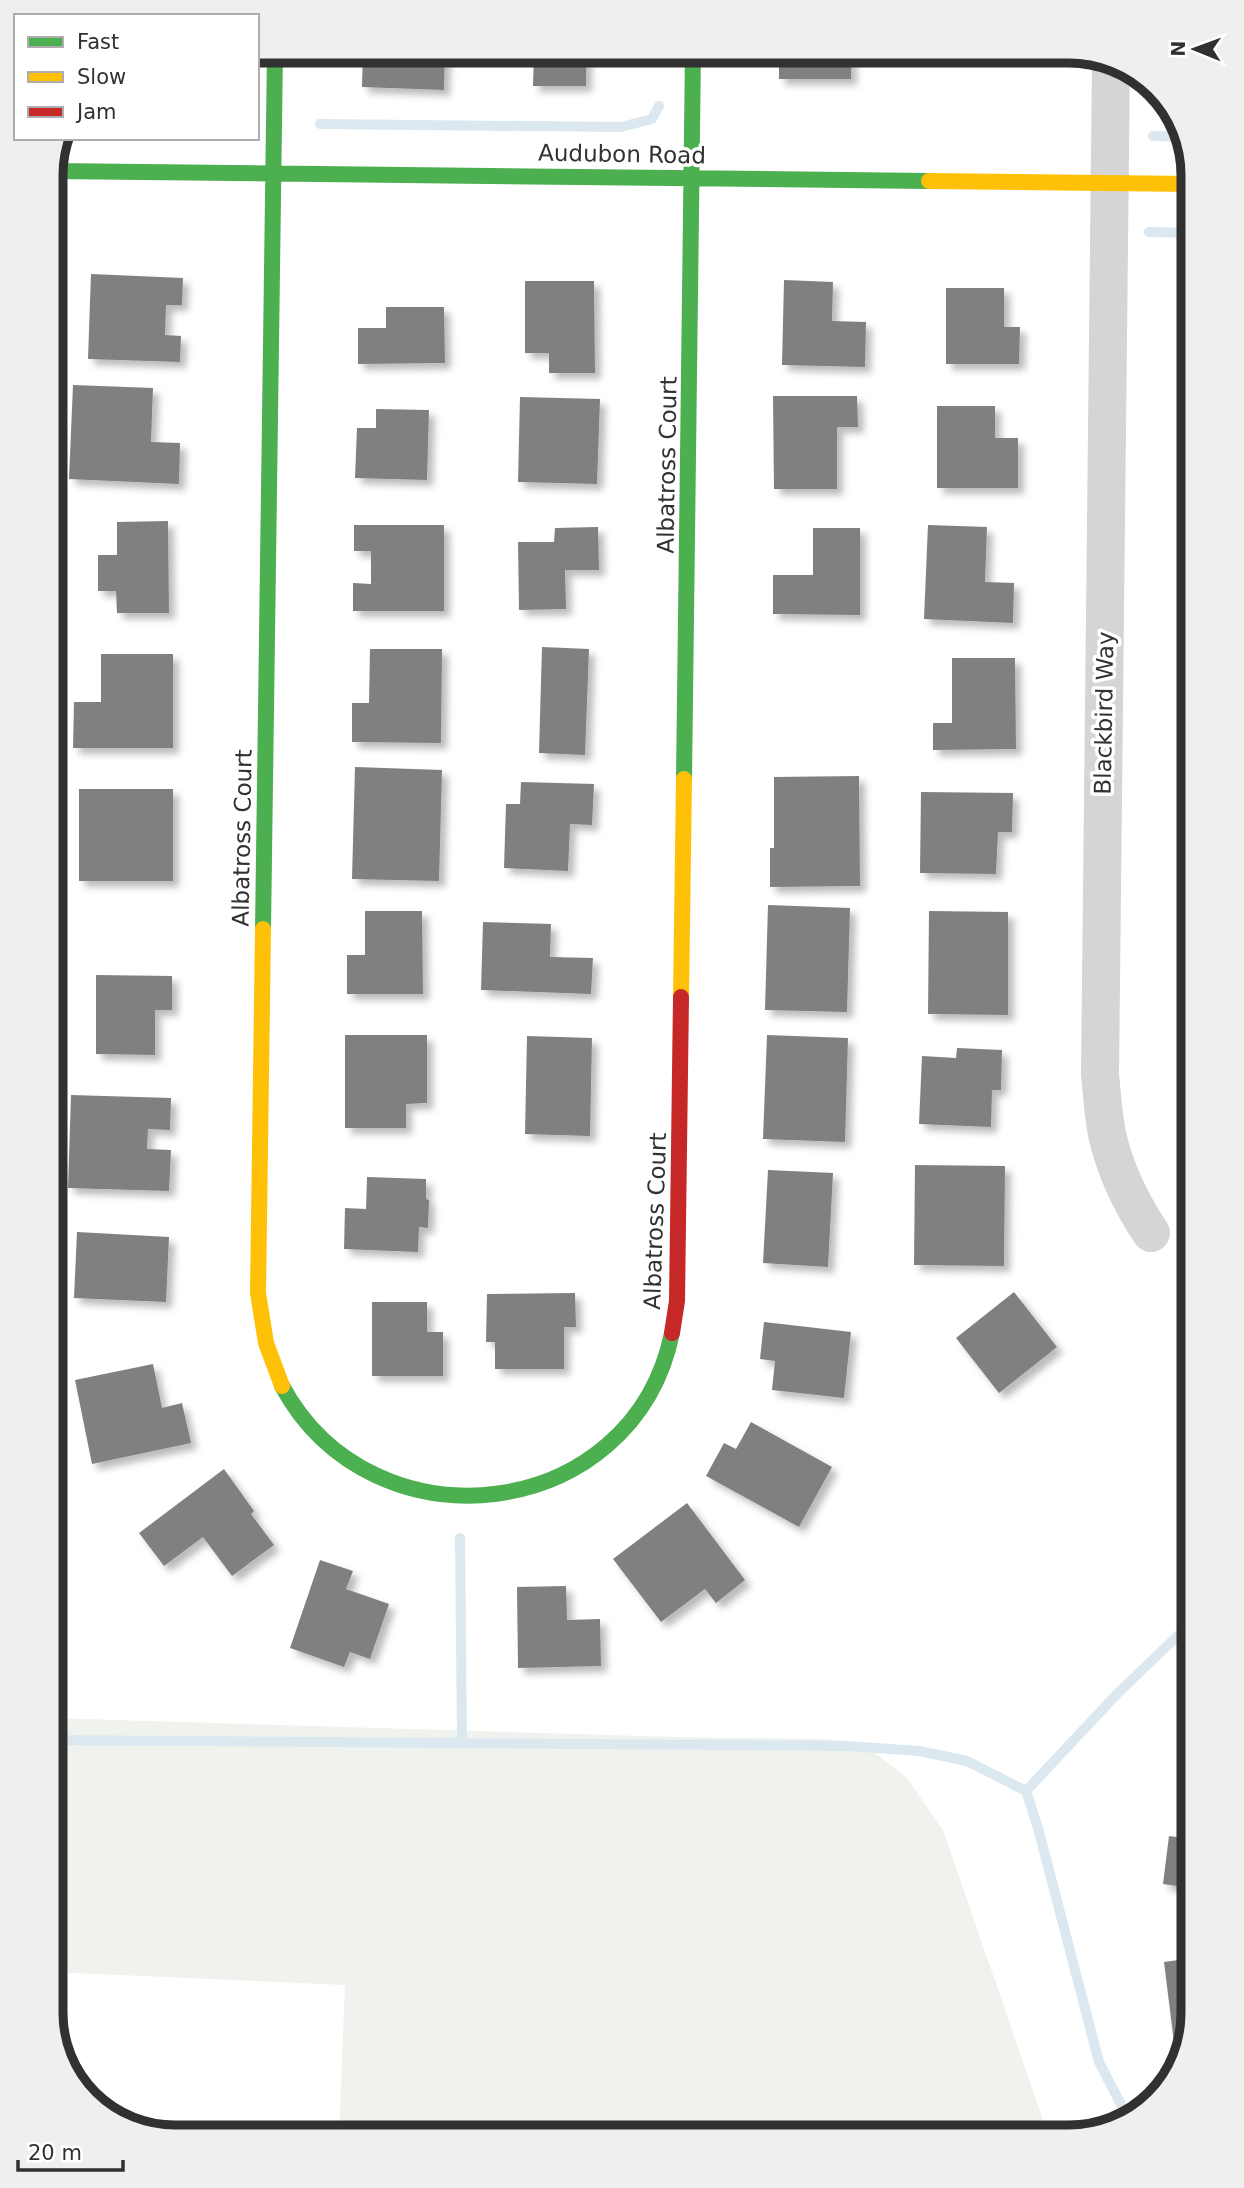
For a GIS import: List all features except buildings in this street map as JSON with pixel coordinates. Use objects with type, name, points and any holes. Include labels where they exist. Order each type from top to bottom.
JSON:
[{"type":"street","name":"Albatross Court","points":[[275,63],[258,1293],[262,1326],[271,1359],[284,1390],[303,1418],[326,1443],[352,1464],[382,1480],[414,1492],[481,1499],[547,1483],[577,1468],[604,1449],[628,1425],[648,1398],[663,1367],[673,1335],[678,1260],[694,63]]},
{"type":"street","name":"Blackbird Way","points":[[1111,72],[1100,1074],[1107,1134],[1119,1173],[1135,1209],[1151,1233]]},
{"type":"street","name":"Audubon Road","points":[[63,171],[1181,184]]},
{"type":"shaded area","points":[[63,1718],[828,1739],[865,1745],[906,1777],[943,1830],[1045,2125],[339,2125],[345,1985],[63,1973]]},
{"type":"waterway","points":[[320,124],[621,127],[652,119],[659,106]]},
{"type":"waterway","points":[[1153,136],[1174,137]]},
{"type":"waterway","points":[[1149,232],[1181,233]]},
{"type":"waterway","points":[[460,1538],[462,1743]]},
{"type":"waterway","points":[[1026,1791],[1117,1694],[1181,1633]]},
{"type":"waterway","points":[[63,1740],[847,1746],[919,1751],[967,1761],[1026,1791],[1099,2062],[1124,2110]]},
{"type":"traffic: fast","points":[[263,929],[275,63]]},
{"type":"traffic: fast","points":[[684,779],[693,63]]},
{"type":"traffic: fast","points":[[63,171],[929,181]]},
{"type":"traffic: fast","points":[[282,1386],[323,1440],[376,1475],[435,1493],[496,1494],[555,1478],[607,1445],[648,1397],[672,1333]]},
{"type":"traffic: slow","points":[[929,181],[1181,184]]},
{"type":"traffic: slow","points":[[681,997],[684,779]]},
{"type":"traffic: slow","points":[[263,929],[258,1293],[266,1343],[282,1386]]},
{"type":"traffic: jam","points":[[672,1333],[677,1301],[681,997]]}]
